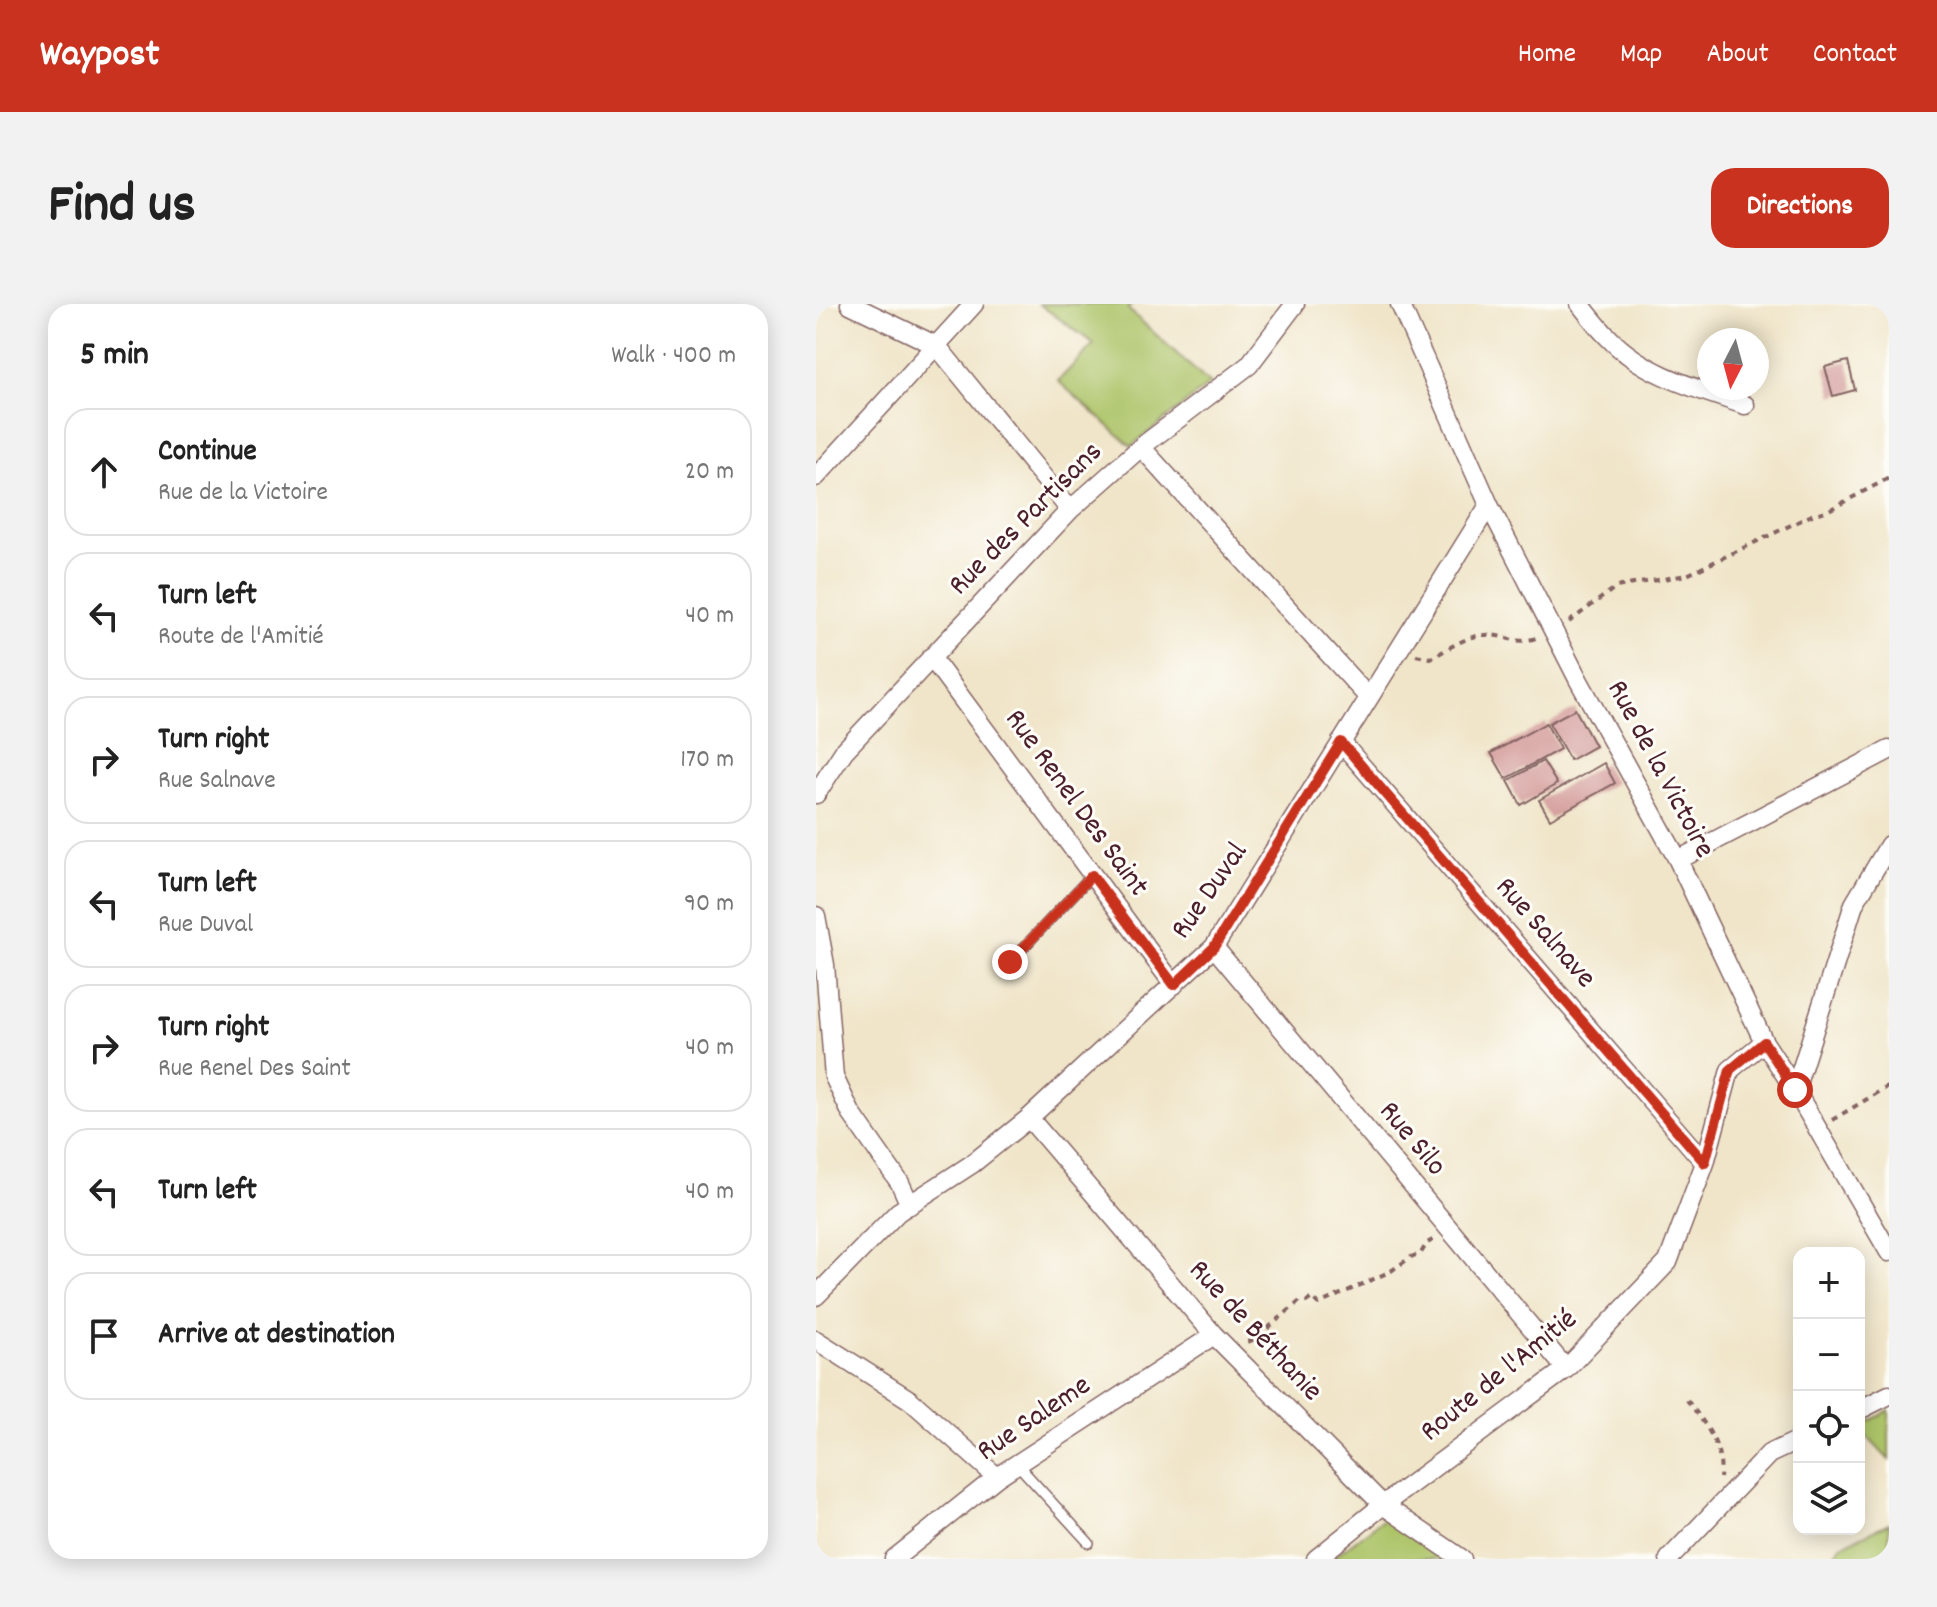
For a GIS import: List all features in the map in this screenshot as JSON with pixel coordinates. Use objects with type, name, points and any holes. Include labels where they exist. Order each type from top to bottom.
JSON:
[{"type":"street","points":[[850,304],[937,346],[1070,510]]},
{"type":"street","points":[[816,477],[974,304]]},
{"type":"street","name":"Rue des Partisans","points":[[816,794],[844,751],[1070,510],[1141,447],[1249,365],[1295,304]]},
{"type":"street","name":"Rue de la Victoire","points":[[1400,304],[1489,505],[1678,860],[1764,1042],[1889,1252]]},
{"type":"street","points":[[1580,304],[1609,339],[1642,363],[1666,377],[1745,405]]},
{"type":"street","points":[[1141,447],[1369,698]]},
{"type":"street","name":"Rue Duval","points":[[816,1296],[898,1212],[972,1164],[1029,1118],[1214,947],[1489,505]]},
{"type":"street","name":"Rue Renel Des Saint","points":[[931,657],[1174,985]]},
{"type":"street","name":"Rue Salnave","points":[[1341,742],[1705,1163]]},
{"type":"street","points":[[1678,860],[1889,750]]},
{"type":"street","points":[[1795,1090],[1854,904],[1889,845]]},
{"type":"street","points":[[816,916],[825,965],[834,1077],[851,1113],[900,1183],[910,1205]]},
{"type":"street","name":"Rue Silo","points":[[1214,947],[1566,1369]]},
{"type":"street","name":"Route de l'Amitié","points":[[1316,1559],[1383,1505],[1566,1369],[1668,1262],[1705,1163],[1730,1070],[1764,1042]]},
{"type":"street","name":"Rue de Béthanie","points":[[1029,1118],[1228,1350],[1383,1505],[1462,1559]]},
{"type":"street","name":"Rue Saleme","points":[[894,1559],[997,1477],[1214,1335]]},
{"type":"street","points":[[816,1340],[910,1400],[997,1477]]},
{"type":"street","points":[[1865,1407],[1889,1395]]},
{"type":"street","points":[[1669,1559],[1769,1454],[1793,1443]]},
{"type":"lane","points":[[1010,962],[1092,875]]},
{"type":"lane","points":[[1018,1465],[1089,1543]]},
{"type":"path","points":[[1398,651],[1431,658],[1459,643],[1485,635],[1521,643],[1554,632],[1616,587],[1687,575],[1814,514],[1827,511],[1889,478]]},
{"type":"path","points":[[1816,1129],[1889,1086]]},
{"type":"path","points":[[1228,1350],[1255,1339],[1300,1301],[1306,1302],[1312,1298],[1319,1304],[1364,1285],[1421,1253],[1427,1243],[1451,1231]]},
{"type":"path","points":[[1687,1400],[1712,1432],[1722,1464],[1717,1508]]},
{"type":"green space","points":[[1039,304],[1131,304],[1128,309],[1210,384],[1131,446],[1058,381],[1094,344]]},
{"type":"green space","points":[[1889,1410],[1889,1460],[1865,1434],[1865,1424]]},
{"type":"green space","points":[[1389,1515],[1447,1559],[1331,1559]]},
{"type":"green space","points":[[1889,1523],[1889,1559],[1832,1559],[1842,1545]]},
{"type":"building","points":[[1848,361],[1855,390],[1833,396],[1825,367]]},
{"type":"building","points":[[1575,709],[1595,746],[1570,760],[1549,723]]},
{"type":"building","points":[[1546,723],[1560,749],[1506,779],[1491,753]]},
{"type":"building","points":[[1543,761],[1557,784],[1521,805],[1508,781]]},
{"type":"building","points":[[1604,763],[1615,783],[1550,819],[1539,800]]},
{"type":"route","points":[[1010,962],[1092,875],[1174,985],[1214,947],[1341,742],[1705,1163],[1730,1070],[1764,1042],[1795,1090]]}]
